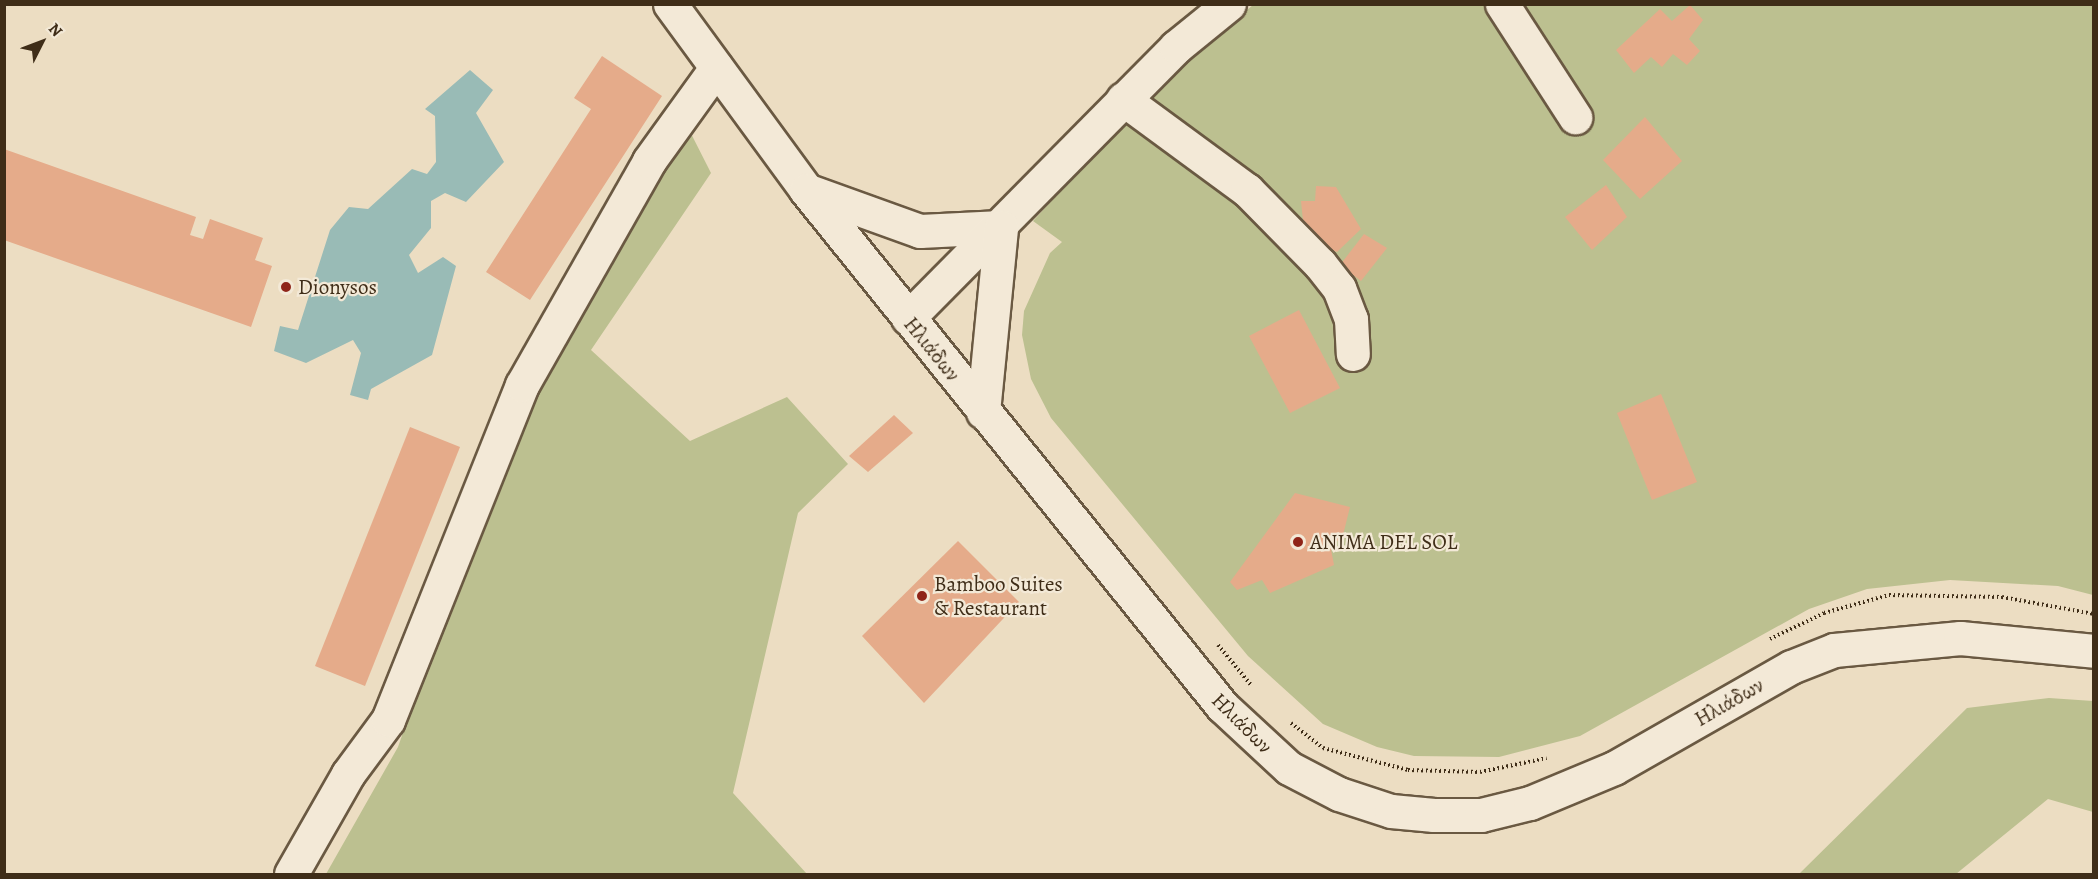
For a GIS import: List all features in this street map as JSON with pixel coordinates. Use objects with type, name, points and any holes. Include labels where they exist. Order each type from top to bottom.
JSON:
[{"type":"street","name":"Ηλιάδων","points":[[670,4],[806,190],[1222,706],[1289,768],[1339,794],[1391,811],[1481,815],[1530,804],[1614,768],[1791,667],[1834,650],[1960,638],[2094,651]]},
{"type":"street","points":[[908,318],[1001,227],[1123,99],[1229,4]]},
{"type":"street","points":[[1502,4],[1575,117]]},
{"type":"street","points":[[291,874],[348,774],[388,720],[522,385],[649,161],[716,68]]},
{"type":"street","points":[[1123,99],[1247,190],[1320,264],[1339,288],[1352,319],[1353,354]]},
{"type":"street","points":[[806,190],[920,231],[1001,227]]},
{"type":"street","points":[[983,412],[1001,227]]},
{"type":"path","points":[[1761,644],[1824,613],[1888,595],[2002,597],[2094,614]]},
{"type":"path","points":[[1212,638],[1257,693]]},
{"type":"path","points":[[1281,715],[1323,748],[1408,770],[1480,772],[1554,756]]},
{"type":"green space","points":[[1253,5],[2093,5],[2093,595],[2058,586],[1950,580],[1867,589],[1809,609],[1580,736],[1499,757],[1414,756],[1377,747],[1323,724],[1248,656],[1051,418],[1031,379],[1022,335],[1024,311],[1050,253],[1062,242],[1033,221],[1158,84]]},
{"type":"green space","points":[[677,106],[711,173],[591,350],[690,441],[787,397],[848,464],[798,513],[733,793],[807,874],[326,874],[398,747],[520,397]]},
{"type":"green space","points":[[2049,698],[2093,701],[2093,812],[2048,799],[1956,874],[1799,874],[1967,708]]},
{"type":"water","points":[[470,70],[493,90],[476,113],[504,162],[466,202],[445,193],[431,201],[431,228],[409,255],[418,273],[443,257],[456,266],[432,355],[371,389],[368,400],[350,395],[361,353],[353,340],[306,363],[274,351],[280,326],[298,330],[330,230],[349,207],[368,209],[412,169],[427,174],[436,162],[435,116],[425,109]]},
{"type":"building","points":[[1690,5],[1703,20],[1689,39],[1700,51],[1687,65],[1673,54],[1662,67],[1651,57],[1634,73],[1616,50],[1660,9],[1672,21]]},
{"type":"building","points":[[602,56],[662,96],[530,300],[486,272],[591,109],[574,98]]},
{"type":"building","points":[[1645,117],[1682,161],[1640,199],[1603,160]]},
{"type":"building","points":[[4,149],[196,217],[190,235],[203,239],[210,219],[263,238],[255,260],[272,266],[251,327],[4,240]]},
{"type":"building","points":[[1606,185],[1627,217],[1592,250],[1565,217]]},
{"type":"building","points":[[1316,186],[1336,187],[1361,229],[1337,252],[1305,240],[1301,201],[1315,201]]},
{"type":"building","points":[[1364,234],[1387,248],[1361,281],[1340,265]]},
{"type":"building","points":[[1299,310],[1340,388],[1290,413],[1249,336]]},
{"type":"building","points":[[1661,394],[1697,482],[1652,500],[1617,413]]},
{"type":"building","points":[[894,415],[913,433],[868,472],[849,456]]},
{"type":"building","points":[[410,427],[460,447],[365,686],[315,666]]},
{"type":"building","name":"ANIMA DEL SOL","points":[[1295,493],[1350,507],[1342,539],[1330,544],[1334,565],[1270,593],[1262,580],[1237,590],[1230,582]]},
{"type":"building","points":[[958,541],[1019,602],[924,703],[862,636]]},
{"type":"place","name":"Dionysos","points":[[286,287]]},
{"type":"place","name":"ANIMA DEL SOL","points":[[1298,542]]},
{"type":"place","name":"Bamboo Suites & Restaurant","points":[[922,596]]}]
